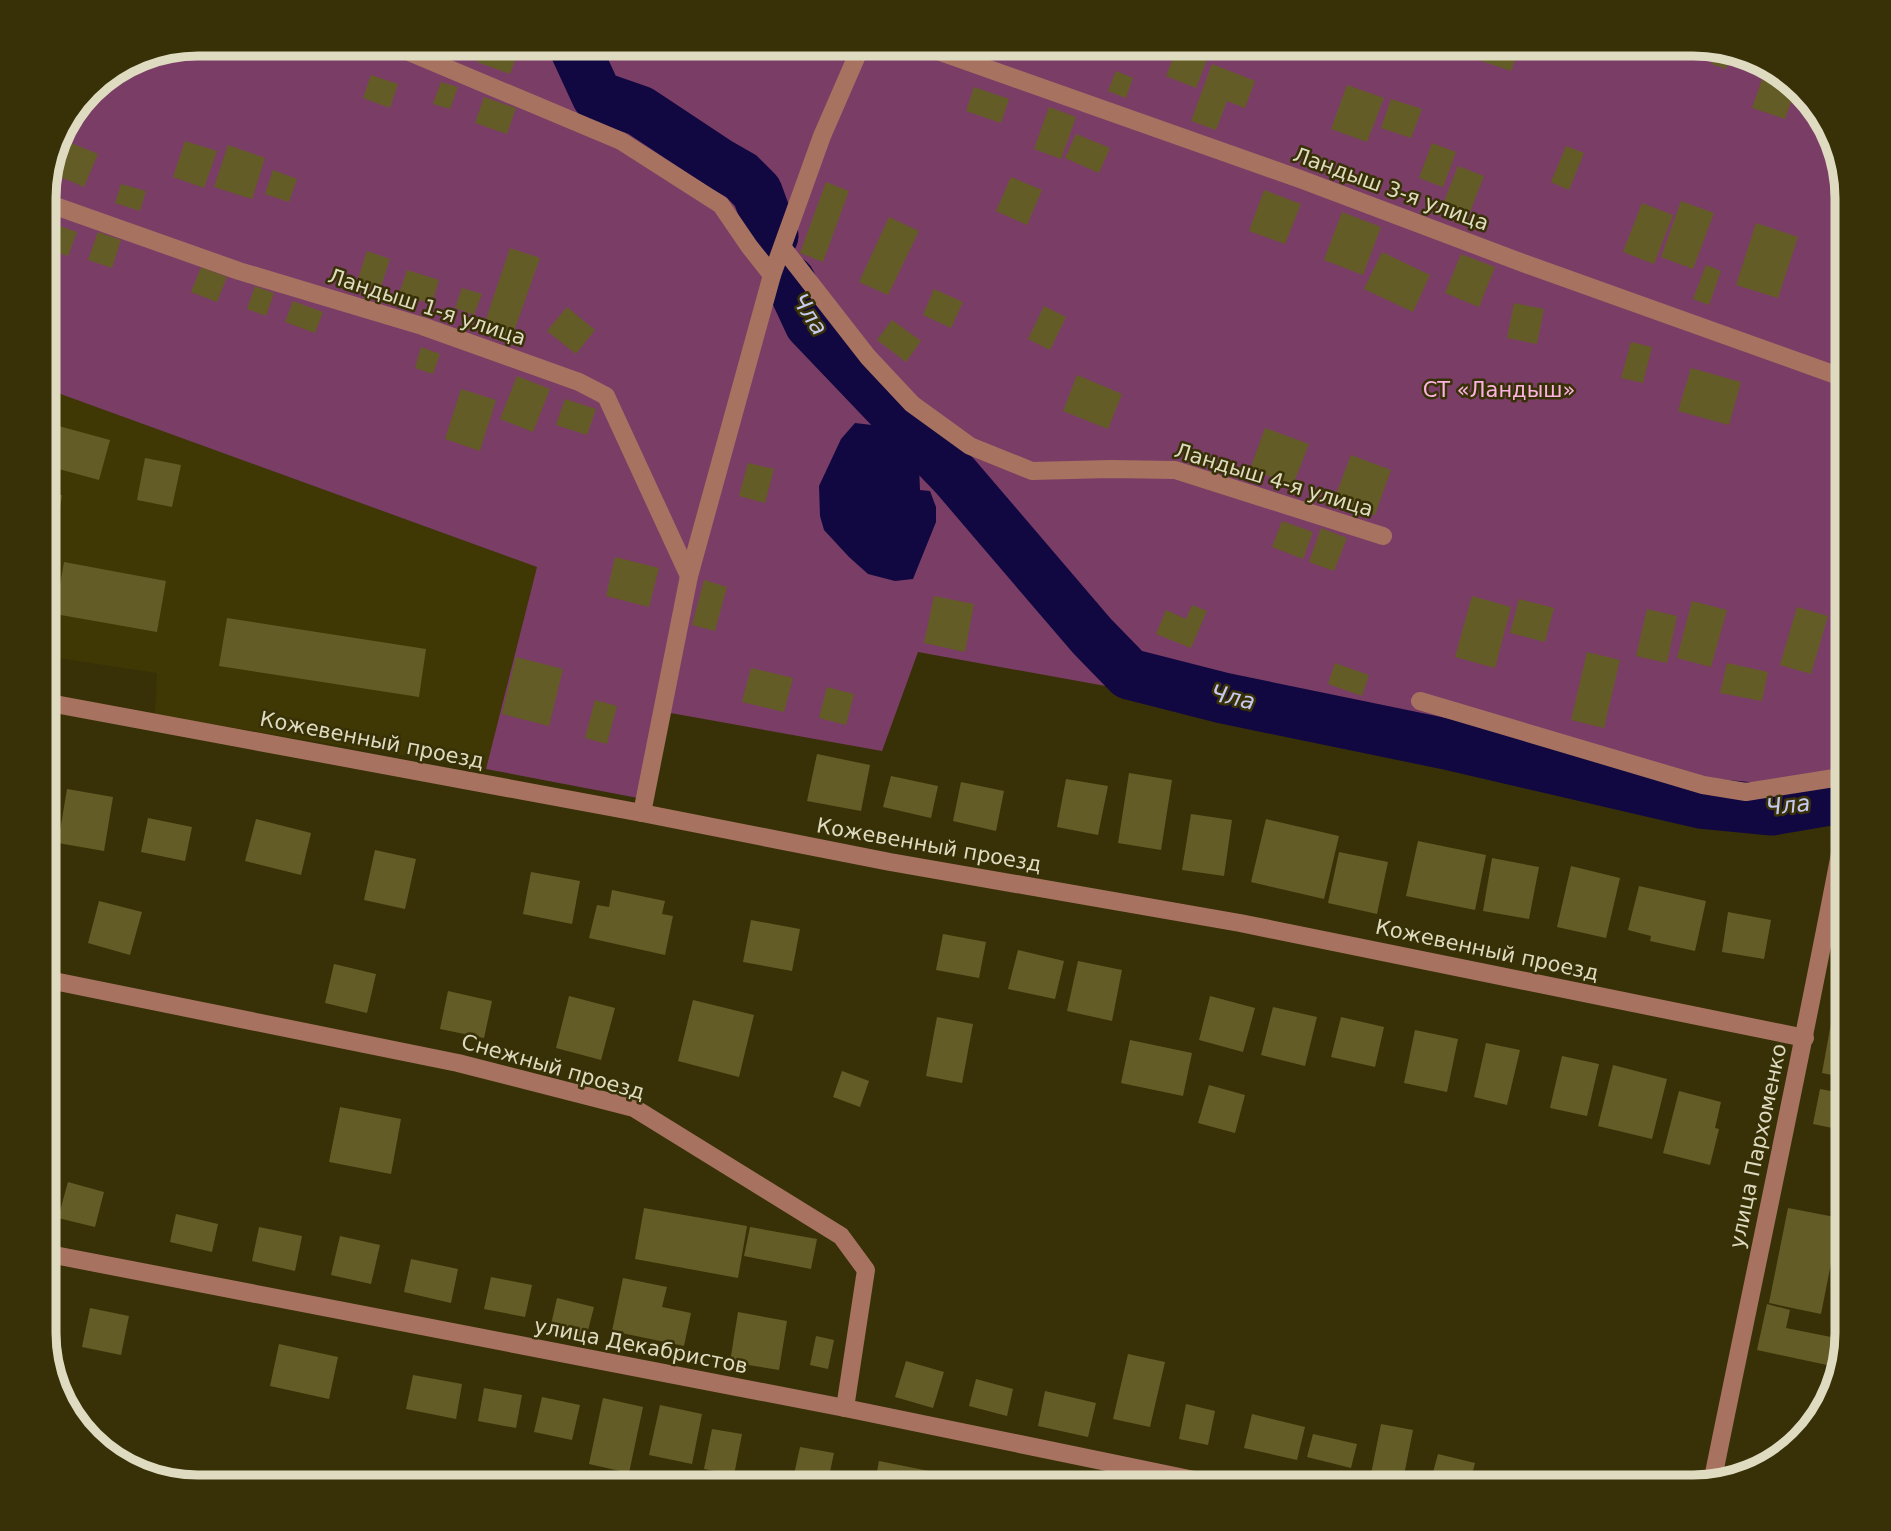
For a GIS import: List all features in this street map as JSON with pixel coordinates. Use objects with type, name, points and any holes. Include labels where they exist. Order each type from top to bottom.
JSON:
[{"type":"street","points":[[419,56],[621,141],[721,205],[772,275]]},
{"type":"street","points":[[642,813],[689,576],[772,275],[822,136],[857,56]]},
{"type":"street","name":"Ландыш 3-я улица","points":[[952,56],[1300,179],[1835,375]]},
{"type":"street","name":"Ландыш 1-я улица","points":[[56,206],[239,271],[422,326],[579,382],[606,396],[689,576]]},
{"type":"street","name":"Ландыш 4-я улица","points":[[783,248],[868,357],[912,404],[971,446],[1032,471],[1175,470],[1382,536]]},
{"type":"street","points":[[1420,701],[1703,785],[1746,792],[1835,778]]},
{"type":"street","name":"Кожевенный проезд","points":[[56,704],[890,862],[1240,923],[1805,1038]]},
{"type":"street","name":"улица Пархоменко","points":[[1714,1473],[1835,881]]},
{"type":"street","name":"Снежный проезд","points":[[56,981],[458,1063],[634,1108],[841,1236],[866,1270],[845,1408]]},
{"type":"street","name":"улица Декабристов","points":[[56,1255],[845,1408],[1170,1475]]},
{"type":"shaded area","points":[[56,392],[537,567],[486,769],[155,715],[157,673],[56,658]]},
{"type":"shaded area","points":[[855,423],[872,425],[919,466],[920,490],[930,491],[936,507],[936,522],[913,579],[895,581],[868,574],[824,530],[820,516],[819,486],[841,439]]},
{"type":"green space","name":"СТ «Ландыш»","points":[[198,56],[1693,56],[1712,57],[1739,64],[1779,85],[1806,112],[1827,152],[1835,189],[1835,789],[1829,814],[1490,736],[1271,716],[918,652],[882,751],[654,710],[638,798],[486,769],[537,567],[56,392],[56,189],[67,144],[91,104],[119,80],[144,67],[179,57]]},
{"type":"building","points":[[479,56],[517,56],[510,74],[477,62]]},
{"type":"building","points":[[1174,56],[1197,56],[1207,60],[1196,88],[1166,76]]},
{"type":"building","points":[[1467,56],[1517,56],[1511,71]]},
{"type":"building","points":[[1713,57],[1729,61],[1726,69],[1711,64]]},
{"type":"building","points":[[1212,64],[1255,81],[1245,108],[1227,101],[1216,130],[1191,121]]},
{"type":"building","points":[[1116,71],[1133,78],[1126,98],[1108,91]]},
{"type":"building","points":[[371,75],[398,84],[390,108],[363,98]]},
{"type":"building","points":[[1764,75],[1793,97],[1785,119],[1752,108]]},
{"type":"building","points":[[441,82],[458,87],[450,109],[433,104]]},
{"type":"building","points":[[1347,85],[1384,98],[1367,142],[1331,129]]},
{"type":"building","points":[[974,87],[1009,99],[1001,123],[966,111]]},
{"type":"building","points":[[484,97],[516,108],[507,134],[475,123]]},
{"type":"building","points":[[1391,99],[1422,109],[1411,138],[1381,128]]},
{"type":"building","points":[[1049,107],[1076,117],[1061,159],[1034,149]]},
{"type":"building","points":[[1076,134],[1110,148],[1099,173],[1065,158]]},
{"type":"building","points":[[185,141],[217,151],[204,188],[173,177]]},
{"type":"building","points":[[71,143],[98,154],[84,187],[58,176]]},
{"type":"building","points":[[1432,143],[1456,152],[1443,187],[1419,178]]},
{"type":"building","points":[[228,145],[265,158],[252,199],[214,187]]},
{"type":"building","points":[[1566,146],[1584,153],[1569,190],[1551,182]]},
{"type":"building","points":[[1458,166],[1484,176],[1467,220],[1441,209]]},
{"type":"building","points":[[273,170],[297,179],[289,202],[265,194]]},
{"type":"building","points":[[1011,177],[1042,190],[1027,225],[996,211]]},
{"type":"building","points":[[826,182],[849,191],[823,262],[800,253]]},
{"type":"building","points":[[121,184],[146,191],[140,211],[115,203]]},
{"type":"building","points":[[1264,190],[1301,204],[1285,244],[1249,231]]},
{"type":"building","points":[[1681,201],[1714,213],[1693,269],[1661,257]]},
{"type":"building","points":[[1642,203],[1673,215],[1654,264],[1623,252]]},
{"type":"building","points":[[1342,212],[1381,227],[1363,275],[1324,260]]},
{"type":"building","points":[[889,217],[919,231],[888,295],[859,282]]},
{"type":"building","points":[[1756,223],[1798,237],[1778,298],[1736,285]]},
{"type":"building","points":[[56,225],[77,232],[68,256],[56,252]]},
{"type":"building","points":[[98,232],[121,240],[112,268],[88,260]]},
{"type":"building","points":[[510,248],[540,258],[511,340],[482,331]]},
{"type":"building","points":[[367,251],[390,259],[380,290],[357,282]]},
{"type":"building","points":[[1382,252],[1430,275],[1413,312],[1364,289]]},
{"type":"building","points":[[1461,254],[1495,267],[1479,307],[1445,293]]},
{"type":"building","points":[[1706,265],[1721,271],[1709,305],[1693,299]]},
{"type":"building","points":[[201,267],[227,277],[217,302],[191,292]]},
{"type":"building","points":[[407,270],[439,280],[432,304],[399,294]]},
{"type":"building","points":[[255,286],[274,293],[266,316],[247,309]]},
{"type":"building","points":[[462,288],[482,294],[474,315],[455,308]]},
{"type":"building","points":[[934,289],[963,302],[951,328],[923,315]]},
{"type":"building","points":[[293,301],[323,312],[315,333],[285,322]]},
{"type":"building","points":[[1514,303],[1544,309],[1537,344],[1507,338]]},
{"type":"building","points":[[1044,306],[1066,317],[1050,350],[1028,339]]},
{"type":"building","points":[[567,307],[595,330],[576,354],[547,331]]},
{"type":"building","points":[[892,320],[921,341],[906,362],[877,340]]},
{"type":"building","points":[[1631,342],[1652,347],[1643,383],[1621,378]]},
{"type":"building","points":[[421,347],[440,354],[433,374],[415,368]]},
{"type":"building","points":[[1691,368],[1741,382],[1729,425],[1678,411]]},
{"type":"building","points":[[1077,375],[1122,394],[1108,429],[1063,411]]},
{"type":"building","points":[[517,376],[550,389],[533,432],[500,419]]},
{"type":"building","points":[[461,389],[496,400],[480,451],[445,439]]},
{"type":"building","points":[[565,399],[596,409],[587,435],[556,425]]},
{"type":"building","points":[[56,425],[110,440],[99,480],[56,468]]},
{"type":"building","points":[[1265,428],[1309,444],[1293,485],[1250,469]]},
{"type":"building","points":[[1351,455],[1391,470],[1375,515],[1334,500]]},
{"type":"building","points":[[145,458],[181,465],[172,507],[137,500]]},
{"type":"building","points":[[748,463],[774,469],[765,503],[739,496]]},
{"type":"building","points":[[56,494],[62,495],[56,534]]},
{"type":"building","points":[[1282,521],[1313,532],[1303,559],[1272,547]]},
{"type":"building","points":[[1321,528],[1347,538],[1334,571],[1309,562]]},
{"type":"building","points":[[615,557],[659,568],[649,607],[606,596]]},
{"type":"building","points":[[64,562],[166,581],[157,632],[56,614]]},
{"type":"building","points":[[704,580],[727,587],[715,631],[692,625]]},
{"type":"building","points":[[934,596],[974,604],[965,652],[924,643]]},
{"type":"building","points":[[1472,596],[1511,607],[1495,668],[1455,657]]},
{"type":"building","points":[[1519,599],[1554,608],[1545,642],[1510,633]]},
{"type":"building","points":[[1692,601],[1727,610],[1711,667],[1677,658]]},
{"type":"building","points":[[1192,605],[1207,611],[1191,648],[1156,634],[1166,610],[1186,619]]},
{"type":"building","points":[[1797,607],[1828,616],[1811,674],[1780,665]]},
{"type":"building","points":[[1647,609],[1677,616],[1667,663],[1636,656]]},
{"type":"building","points":[[227,618],[426,649],[419,697],[219,666]]},
{"type":"building","points":[[1587,652],[1620,660],[1604,728],[1571,720]]},
{"type":"building","points":[[516,657],[563,669],[549,726],[502,714]]},
{"type":"building","points":[[1335,663],[1369,675],[1362,696],[1328,684]]},
{"type":"building","points":[[1727,663],[1768,672],[1762,701],[1720,693]]},
{"type":"building","points":[[751,668],[793,678],[784,712],[742,702]]},
{"type":"building","points":[[827,687],[854,694],[846,725],[819,718]]},
{"type":"building","points":[[595,700],[617,706],[607,744],[585,738]]},
{"type":"building","points":[[817,754],[870,765],[861,811],[807,801]]},
{"type":"building","points":[[1129,773],[1172,780],[1161,850],[1118,843]]},
{"type":"building","points":[[891,776],[938,786],[931,818],[883,807]]},
{"type":"building","points":[[1066,779],[1108,786],[1098,835],[1057,827]]},
{"type":"building","points":[[961,782],[1004,791],[996,831],[953,821]]},
{"type":"building","points":[[67,789],[113,797],[104,851],[58,843]]},
{"type":"building","points":[[1191,814],[1232,820],[1224,876],[1182,870]]},
{"type":"building","points":[[148,818],[192,827],[185,861],[141,852]]},
{"type":"building","points":[[256,819],[311,833],[301,875],[245,861]]},
{"type":"building","points":[[1266,819],[1339,836],[1324,899],[1251,882]]},
{"type":"building","points":[[1418,841],[1486,855],[1475,910],[1406,896]]},
{"type":"building","points":[[375,850],[416,859],[405,909],[364,900]]},
{"type":"building","points":[[1339,852],[1388,862],[1377,914],[1328,903]]},
{"type":"building","points":[[1492,858],[1539,867],[1529,919],[1483,911]]},
{"type":"building","points":[[1571,866],[1620,878],[1606,938],[1557,927]]},
{"type":"building","points":[[531,872],[580,881],[572,924],[523,914]]},
{"type":"building","points":[[1639,886],[1706,901],[1695,951],[1650,941],[1651,936],[1628,930]]},
{"type":"building","points":[[612,890],[665,901],[662,914],[673,916],[665,955],[589,938],[597,905],[609,907]]},
{"type":"building","points":[[99,901],[142,912],[130,955],[88,943]]},
{"type":"building","points":[[1728,912],[1771,920],[1764,959],[1722,952]]},
{"type":"building","points":[[751,920],[800,929],[792,971],[743,962]]},
{"type":"building","points":[[943,934],[986,942],[979,978],[936,970]]},
{"type":"building","points":[[1018,950],[1064,961],[1055,999],[1008,989]]},
{"type":"building","points":[[1078,961],[1122,970],[1112,1021],[1067,1011]]},
{"type":"building","points":[[334,964],[376,974],[367,1013],[325,1003]]},
{"type":"building","points":[[448,991],[492,1001],[484,1038],[440,1029]]},
{"type":"building","points":[[569,996],[615,1008],[601,1060],[556,1048]]},
{"type":"building","points":[[1210,996],[1255,1008],[1243,1052],[1199,1040]]},
{"type":"building","points":[[693,1000],[754,1015],[739,1077],[678,1061]]},
{"type":"building","points":[[1835,1001],[1835,1076],[1822,1073]]},
{"type":"building","points":[[1273,1007],[1317,1017],[1305,1066],[1261,1055]]},
{"type":"building","points":[[937,1017],[973,1024],[962,1083],[926,1076]]},
{"type":"building","points":[[1341,1017],[1384,1027],[1375,1067],[1331,1057]]},
{"type":"building","points":[[1415,1030],[1458,1039],[1447,1092],[1404,1083]]},
{"type":"building","points":[[1130,1040],[1192,1053],[1183,1096],[1121,1083]]},
{"type":"building","points":[[1486,1043],[1520,1050],[1507,1105],[1474,1097]]},
{"type":"building","points":[[1562,1056],[1599,1064],[1587,1116],[1550,1108]]},
{"type":"building","points":[[1613,1065],[1667,1079],[1652,1139],[1598,1126]]},
{"type":"building","points":[[842,1071],[869,1081],[860,1107],[833,1097]]},
{"type":"building","points":[[1209,1085],[1245,1095],[1235,1133],[1198,1123]]},
{"type":"building","points":[[1820,1089],[1835,1092],[1835,1129],[1813,1124]]},
{"type":"building","points":[[1679,1091],[1721,1102],[1715,1128],[1719,1129],[1710,1165],[1663,1153]]},
{"type":"building","points":[[340,1107],[401,1119],[391,1174],[329,1162]]},
{"type":"building","points":[[68,1182],[104,1192],[95,1227],[58,1218]]},
{"type":"building","points":[[644,1208],[747,1226],[738,1278],[635,1259]]},
{"type":"building","points":[[1788,1208],[1835,1217],[1835,1243],[1821,1314],[1769,1303]]},
{"type":"building","points":[[176,1214],[218,1224],[212,1252],[170,1242]]},
{"type":"building","points":[[259,1227],[302,1236],[295,1271],[252,1261]]},
{"type":"building","points":[[750,1227],[817,1239],[811,1269],[744,1256]]},
{"type":"building","points":[[340,1236],[380,1245],[371,1284],[331,1275]]},
{"type":"building","points":[[411,1259],[458,1269],[451,1303],[404,1292]]},
{"type":"building","points":[[491,1277],[532,1285],[525,1317],[484,1309]]},
{"type":"building","points":[[623,1278],[667,1287],[662,1307],[691,1313],[684,1346],[612,1331]]},
{"type":"building","points":[[557,1298],[594,1307],[586,1338],[550,1329]]},
{"type":"building","points":[[1767,1304],[1790,1310],[1786,1328],[1835,1338],[1831,1366],[1757,1350]]},
{"type":"building","points":[[90,1308],[129,1316],[121,1355],[82,1347]]},
{"type":"building","points":[[738,1312],[787,1321],[779,1370],[730,1362]]},
{"type":"building","points":[[816,1336],[834,1340],[828,1369],[810,1365]]},
{"type":"building","points":[[279,1344],[338,1357],[329,1399],[270,1386]]},
{"type":"building","points":[[1128,1354],[1165,1362],[1150,1427],[1113,1419]]},
{"type":"building","points":[[906,1361],[944,1372],[933,1408],[895,1397]]},
{"type":"building","points":[[413,1375],[462,1384],[456,1419],[406,1409]]},
{"type":"building","points":[[976,1379],[1013,1389],[1007,1416],[969,1406]]},
{"type":"building","points":[[484,1388],[522,1395],[516,1428],[478,1421]]},
{"type":"building","points":[[1045,1391],[1096,1403],[1088,1437],[1038,1426]]},
{"type":"building","points":[[542,1397],[580,1405],[572,1440],[534,1432]]},
{"type":"building","points":[[603,1398],[643,1407],[629,1473],[589,1464]]},
{"type":"building","points":[[1186,1404],[1215,1411],[1208,1445],[1179,1439]]},
{"type":"building","points":[[660,1405],[702,1414],[692,1464],[649,1455]]},
{"type":"building","points":[[1252,1414],[1305,1427],[1297,1460],[1244,1448]]},
{"type":"building","points":[[1381,1424],[1413,1430],[1404,1475],[1371,1474]]},
{"type":"building","points":[[712,1429],[742,1434],[734,1475],[704,1469]]},
{"type":"building","points":[[1313,1434],[1357,1444],[1351,1468],[1307,1457]]},
{"type":"building","points":[[800,1447],[834,1453],[829,1475],[794,1475]]},
{"type":"building","points":[[1438,1454],[1475,1463],[1472,1475],[1432,1475]]},
{"type":"building","points":[[879,1461],[929,1471],[928,1475],[876,1475]]},
{"type":"building","points":[[637,1471],[659,1475],[636,1475]]},
{"type":"waterway","name":"Чла","points":[[579,56],[597,96],[640,111],[741,176],[757,192],[773,236]]},
{"type":"waterway","name":"Чла","points":[[790,281],[810,324],[956,477],[1092,636],[1129,674],[1223,698],[1446,744],[1700,803],[1772,810],[1835,799]]}]
